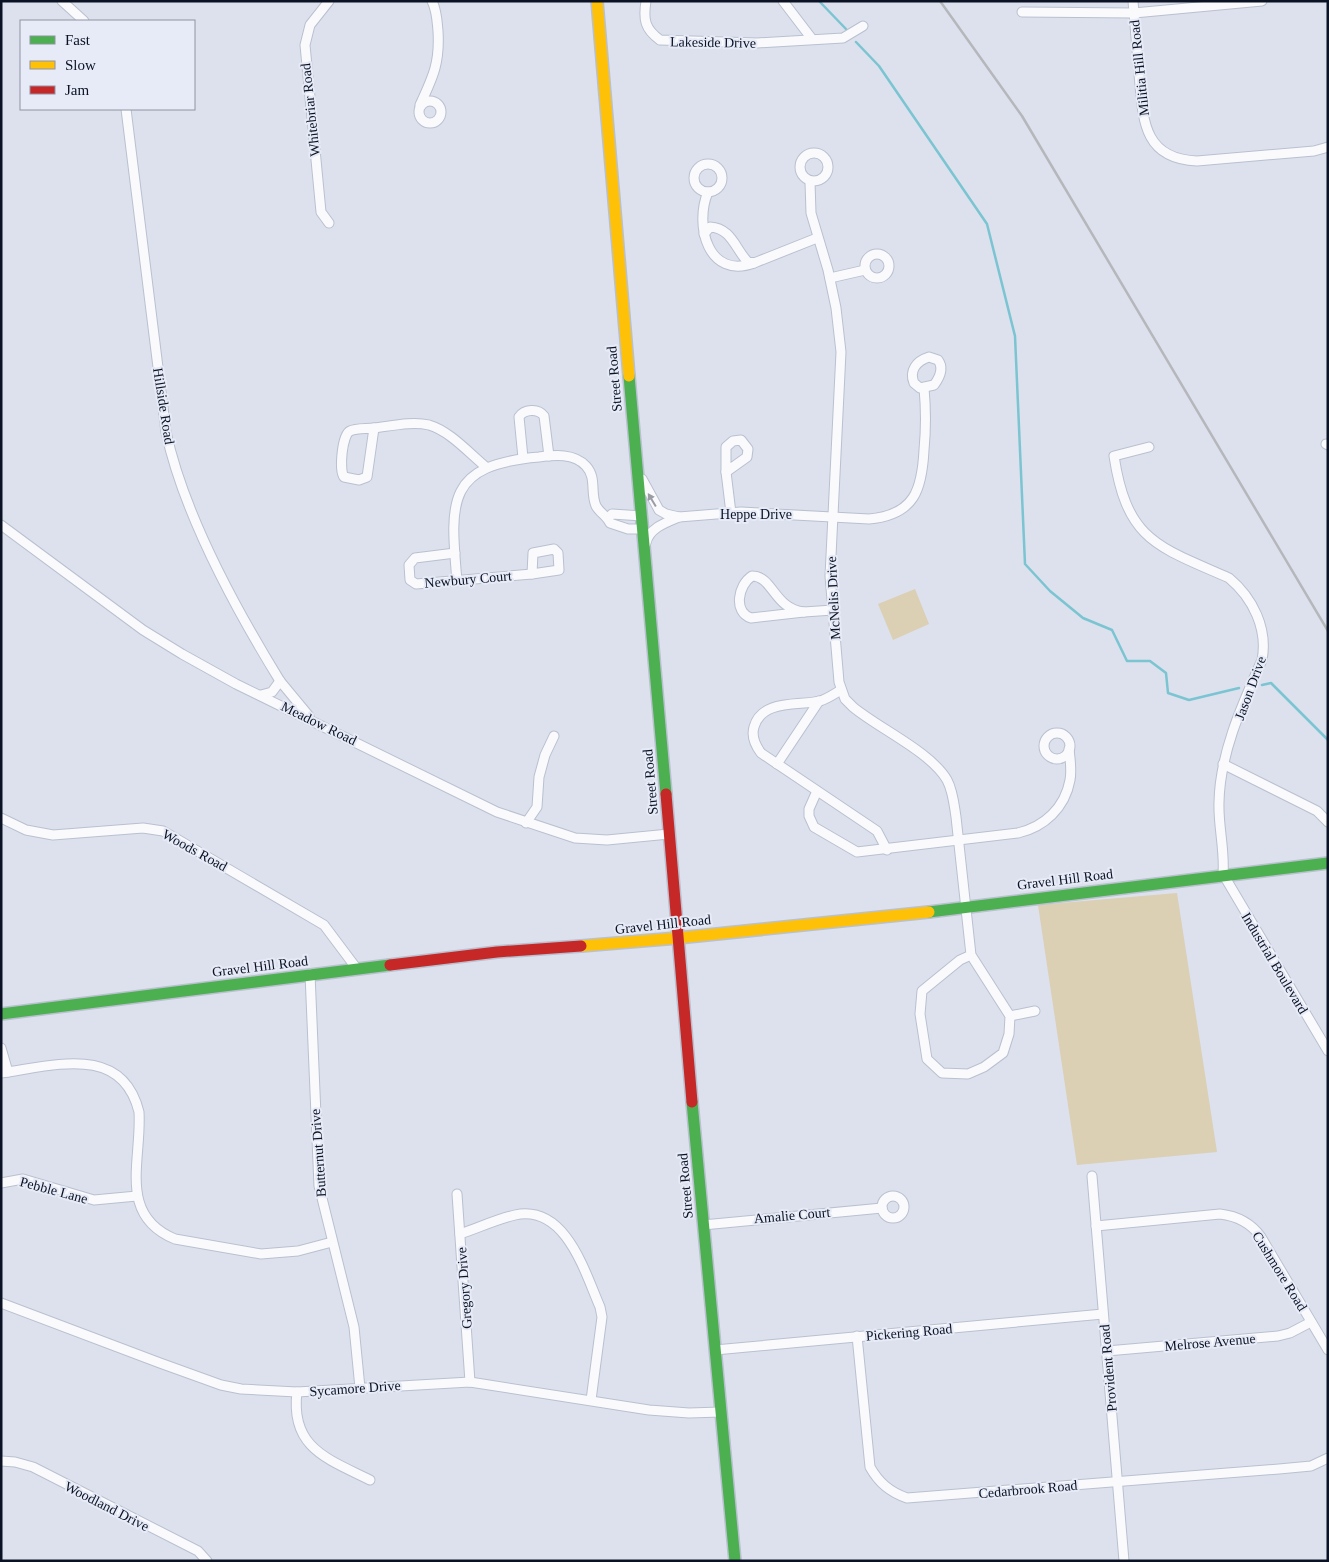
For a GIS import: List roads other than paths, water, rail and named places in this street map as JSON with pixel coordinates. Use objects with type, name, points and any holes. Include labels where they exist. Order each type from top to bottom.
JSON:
[{"type":"main road","name":"Street Road","points":[[597,1],[703,1225],[735,1561]]},
{"type":"main road","name":"Gravel Hill Road","points":[[1,1014],[497,952],[678,938],[965,908],[1223,874],[1328,863]]},
{"type":"street","points":[[62,1],[83,20]]},
{"type":"street","name":"Whitebriar Road","points":[[329,1],[310,26],[304,52],[321,212],[329,223]]},
{"type":"street","points":[[420,105],[435,73],[439,58],[437,14],[432,1]]},
{"type":"street","name":"Lakeside Drive","points":[[646,1],[644,18],[649,32],[660,40],[756,43],[843,38],[863,26]]},
{"type":"street","points":[[783,1],[812,39]]},
{"type":"street","points":[[1133,1],[1134,14],[1262,1]]},
{"type":"street","name":"Militia Hill Road","points":[[1022,12],[1134,14],[1143,117],[1150,137],[1162,150],[1179,159],[1197,161],[1328,148]]},
{"type":"street","name":"Hillside Road","points":[[126,110],[166,432],[175,469],[212,557],[280,681],[312,720]]},
{"type":"street","name":"McNelis Drive","points":[[810,182],[810,213],[830,278],[836,308],[841,352],[830,576],[841,690]]},
{"type":"street","points":[[708,192],[703,209],[709,250],[723,263],[737,267],[754,263],[817,238]]},
{"type":"street","points":[[707,231],[714,227],[726,233],[736,242],[747,261],[754,263]]},
{"type":"street","points":[[830,278],[865,270]]},
{"type":"street","name":"Heppe Drive","points":[[637,470],[655,505],[666,514],[680,516],[731,513],[832,515],[869,519],[887,516],[905,506],[915,496],[923,476],[926,418],[924,388]]},
{"type":"street","points":[[523,458],[519,417],[526,411],[535,410],[544,416],[549,456]]},
{"type":"street","points":[[374,428],[367,477],[359,480],[344,477],[341,469],[346,436],[351,430],[374,428],[420,424],[442,431],[486,467]]},
{"type":"street","name":"Jason Drive","points":[[1149,448],[1114,456],[1118,482],[1130,515],[1138,528],[1157,545],[1229,578],[1237,584],[1256,614],[1262,629],[1264,649],[1262,660],[1223,764],[1218,803],[1224,861],[1223,874]]},
{"type":"street","points":[[457,581],[452,521],[455,505],[465,486],[486,467],[506,460],[549,456],[572,457],[586,466],[594,481],[595,504],[599,511],[608,518],[610,523],[618,527],[643,529]]},
{"type":"street","points":[[726,472],[731,513]]},
{"type":"street","points":[[608,518],[612,514],[642,516]]},
{"type":"street","name":"Heppe Drive","points":[[644,552],[647,537],[654,530],[680,516]]},
{"type":"street","name":"Meadow Road","points":[[1,525],[143,630],[182,654],[471,799],[526,823],[575,838],[593,840],[669,834]]},
{"type":"street","name":"Newbury Court","points":[[454,553],[415,558],[409,565],[410,580],[416,584],[532,574]]},
{"type":"street","points":[[804,612],[784,605],[764,580],[757,576],[748,579],[739,602],[742,613],[751,618],[833,610]]},
{"type":"street","points":[[261,695],[272,692],[280,681]]},
{"type":"street","points":[[887,850],[877,831],[777,764],[756,747],[753,734],[757,720],[775,706],[819,701],[841,690],[845,699],[860,713],[935,764],[942,772],[953,795],[971,955],[1010,1016],[1009,1034],[1003,1053],[984,1067],[968,1074],[942,1074],[927,1059],[920,1014],[922,991],[960,960],[971,955]]},
{"type":"street","points":[[777,764],[819,701]]},
{"type":"street","points":[[526,823],[537,806],[539,778],[545,754],[554,736]]},
{"type":"street","points":[[817,791],[812,801],[809,816],[818,831],[857,852],[887,850],[1026,831],[1049,817],[1062,802],[1070,782],[1069,749]]},
{"type":"street","points":[[1223,764],[1317,811],[1328,822]]},
{"type":"street","name":"Woods Road","points":[[1,818],[26,830],[53,836],[143,828],[163,831],[324,925],[357,968]]},
{"type":"street","name":"Industrial Boulevard","points":[[1223,874],[1328,1050]]},
{"type":"street","name":"Butternut Drive","points":[[310,974],[317,1164],[322,1202],[354,1327],[360,1388]]},
{"type":"street","points":[[1010,1016],[1035,1010]]},
{"type":"street","points":[[1,1048],[5,1072],[86,1063],[102,1066],[119,1076],[132,1091],[139,1112],[137,1196],[144,1214],[150,1223],[165,1235],[175,1239],[261,1254],[298,1251],[332,1242]]},
{"type":"street","name":"Provident Road","points":[[1092,1176],[1124,1561]]},
{"type":"street","name":"Pebble Lane","points":[[1,1183],[23,1179],[94,1200],[137,1196]]},
{"type":"street","name":"Gregory Drive","points":[[457,1194],[470,1382]]},
{"type":"street","name":"Amalie Court","points":[[703,1225],[882,1208]]},
{"type":"street","points":[[460,1234],[525,1214],[546,1220],[555,1225],[567,1237],[600,1307],[602,1317],[591,1400]]},
{"type":"street","name":"Cushmore Road","points":[[1096,1226],[1220,1214],[1237,1218],[1250,1225],[1261,1237],[1328,1350]]},
{"type":"street","name":"Sycamore Drive","points":[[1,1303],[221,1385],[258,1391],[298,1392],[470,1382],[674,1412],[721,1412]]},
{"type":"street","name":"Pickering Road","points":[[715,1350],[1103,1314]]},
{"type":"street","name":"Melrose Avenue","points":[[1106,1351],[1278,1336],[1290,1333],[1311,1322]]},
{"type":"street","name":"Cedarbrook Road","points":[[856,1336],[868,1458],[874,1475],[889,1490],[907,1498],[916,1499],[1311,1466],[1328,1458]]},
{"type":"street","points":[[298,1392],[298,1419],[307,1441],[314,1450],[326,1460],[370,1480]]},
{"type":"street","name":"Woodland Drive","points":[[1,1461],[15,1462],[33,1468],[198,1551],[207,1561]]},
{"type":"waterway","points":[[819,1],[846,29]]},
{"type":"waterway","points":[[856,42],[879,66],[987,224],[1015,336],[1025,564],[1050,591],[1083,618],[1112,630],[1127,661],[1150,661],[1166,673],[1168,693],[1189,700],[1239,688]]},
{"type":"waterway","points":[[1262,685],[1271,683],[1328,740]]},
{"type":"railway","points":[[940,1],[1022,116],[1328,631]]}]
